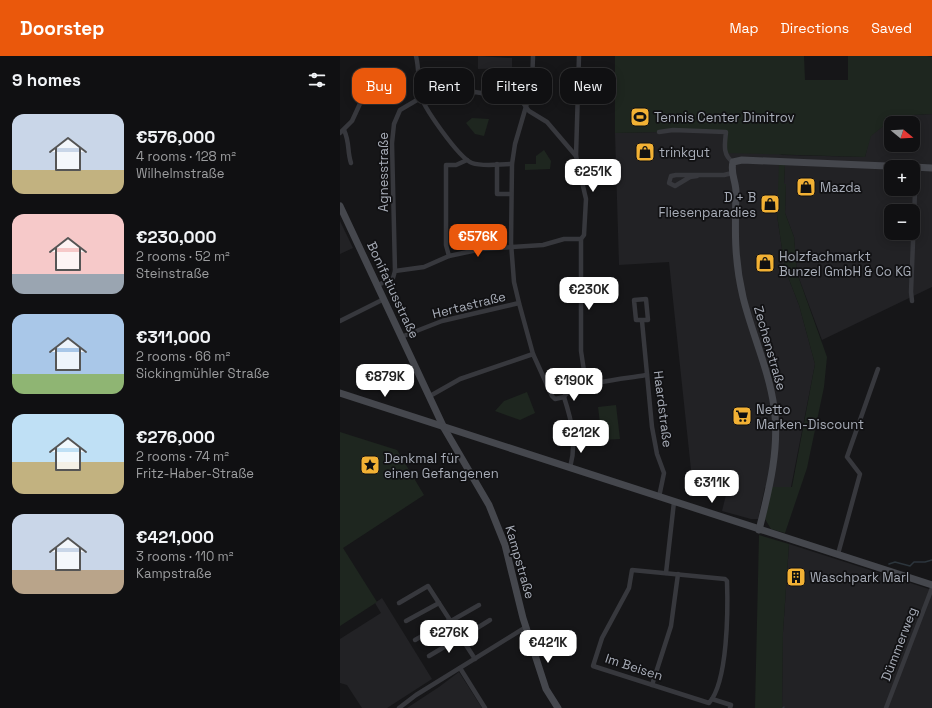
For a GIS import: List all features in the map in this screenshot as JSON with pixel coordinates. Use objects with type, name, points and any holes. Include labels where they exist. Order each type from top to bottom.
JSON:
[{"type":"street","points":[[416,56],[419,68]]},
{"type":"street","points":[[533,56],[533,77],[515,144],[512,164],[511,247],[514,282],[533,354],[552,396],[555,399],[564,397],[566,393],[586,384],[647,375]]},
{"type":"street","points":[[579,56],[576,156],[586,199],[584,235],[581,239],[581,351],[586,384]]},
{"type":"street","name":"Agnesstraße","points":[[474,92],[499,96],[523,103],[529,111],[539,116],[551,126],[576,156]]},
{"type":"street","name":"Agnesstraße","points":[[395,271],[392,143],[394,124],[400,110],[414,103]]},
{"type":"street","points":[[351,163],[348,154],[349,141],[342,132],[357,114],[361,104]]},
{"type":"street","points":[[426,104],[444,136],[467,160],[474,164],[512,164]]},
{"type":"street","points":[[660,132],[673,130],[726,132],[725,153],[728,159],[733,162],[739,160],[765,160],[884,166]]},
{"type":"street","points":[[449,256],[446,245],[446,165],[456,165],[467,160]]},
{"type":"street","name":"Zechenstraße","points":[[733,162],[732,173],[736,186],[734,237],[737,268],[745,305],[772,396],[775,418],[776,438],[773,467],[759,530]]},
{"type":"street","points":[[496,164],[497,194],[512,194]]},
{"type":"street","points":[[920,167],[932,168]]},
{"type":"street","points":[[696,176],[676,186],[669,183],[671,176],[696,176],[724,176],[732,173]]},
{"type":"street","points":[[912,301],[910,292],[913,196]]},
{"type":"street","name":"Bonifatiusstraße","points":[[340,206],[444,428]]},
{"type":"street","points":[[378,285],[393,278],[395,271],[424,267],[449,256],[482,249],[542,246],[564,240],[581,239]]},
{"type":"street","points":[[340,320],[384,299]]},
{"type":"street","name":"Haardstraße","points":[[646,299],[648,320],[642,321],[636,320],[634,300],[646,299]]},
{"type":"street","name":"Hertastraße","points":[[401,337],[442,321],[519,304]]},
{"type":"street","name":"Haardstraße","points":[[642,321],[652,427],[657,454],[664,473],[659,497]]},
{"type":"street","points":[[430,396],[460,379],[533,354]]},
{"type":"street","points":[[838,554],[860,474],[848,457],[878,369]]},
{"type":"street","points":[[340,394],[932,585]]},
{"type":"street","points":[[564,397],[574,433],[570,468]]},
{"type":"street","points":[[424,421],[430,418],[435,409]]},
{"type":"street","name":"Kampstraße","points":[[444,428],[490,505],[505,545],[526,627],[546,689],[558,708]]},
{"type":"street","points":[[454,446],[457,438],[464,434]]},
{"type":"street","points":[[666,573],[674,502]]},
{"type":"street","name":"Im Beisen","points":[[710,703],[720,673],[726,640],[727,581],[725,579],[632,570],[629,588],[602,638],[593,666],[710,703],[731,705],[730,708]]},
{"type":"street","points":[[652,685],[671,626],[678,574]]},
{"type":"street","points":[[399,603],[428,586],[475,659]]},
{"type":"street","name":"Dümmerweg","points":[[886,708],[932,588]]},
{"type":"street","points":[[406,621],[439,603]]},
{"type":"street","points":[[416,640],[479,605]]},
{"type":"street","points":[[429,656],[490,620]]},
{"type":"street","points":[[399,708],[526,627]]},
{"type":"street","points":[[460,668],[485,708]]},
{"type":"shaded area","points":[[478,56],[512,58],[512,68],[478,69]]},
{"type":"shaded area","points":[[615,56],[804,56],[805,80],[848,80],[848,56],[927,56],[932,57],[932,114],[884,116],[884,126],[871,136],[865,157],[725,153],[726,133],[673,130],[659,132],[615,133]]},
{"type":"shaded area","points":[[932,114],[932,287],[822,340],[797,273],[794,237],[785,213],[785,164],[777,215],[785,269],[799,305],[815,364],[791,487],[765,487],[758,519],[751,519],[722,511],[729,483],[692,479],[669,262],[619,265],[615,133],[659,132],[673,130],[726,132],[782,155],[865,157],[870,136],[884,125],[884,152],[920,152],[920,116],[896,116]]},
{"type":"shaded area","points":[[472,118],[489,119],[484,136],[475,134],[466,123]]},
{"type":"shaded area","points":[[544,150],[551,161],[550,169],[525,170],[525,164],[536,164],[536,156]]},
{"type":"shaded area","points":[[779,164],[785,164],[785,213],[794,237],[797,273],[827,357],[824,387],[807,468],[785,533],[771,529],[765,519],[772,487],[792,487],[815,364],[799,305],[785,269],[777,215]]},
{"type":"shaded area","points":[[340,221],[353,248],[340,254]]},
{"type":"shaded area","points":[[527,392],[535,413],[520,420],[495,411],[504,401]]},
{"type":"shaded area","points":[[616,405],[620,439],[602,440],[598,407]]},
{"type":"shaded area","points":[[340,432],[397,450],[424,495],[343,548],[377,602],[340,626]]},
{"type":"shaded area","points":[[759,535],[789,544],[783,632],[782,708],[755,708]]},
{"type":"shaded area","points":[[789,544],[932,590],[932,708],[782,708],[783,632]]},
{"type":"shaded area","points":[[382,598],[432,679],[387,708],[362,708],[347,685],[340,683],[340,639],[381,613],[375,603]]},
{"type":"shaded area","points":[[459,672],[482,708],[407,708],[439,687]]},
{"type":"waterway","points":[[889,564],[895,562],[910,566],[914,562],[925,562],[932,560]]},
{"type":"place","name":"Tennis Center Dimitrov","points":[[640,117]]},
{"type":"place","name":"trinkgut","points":[[645,152]]},
{"type":"place","name":"Mazda","points":[[806,187]]},
{"type":"place","name":"D + B Fliesenparadies","points":[[770,204]]},
{"type":"place","name":"Holzfachmarkt Bunzel GmbH & Co KG","points":[[765,263]]},
{"type":"place","name":"Netto Marken-Discount","points":[[742,416]]},
{"type":"place","name":"Denkmal für einen Gefangenen","points":[[370,465]]},
{"type":"place","name":"Waschpark Marl","points":[[796,577]]}]
